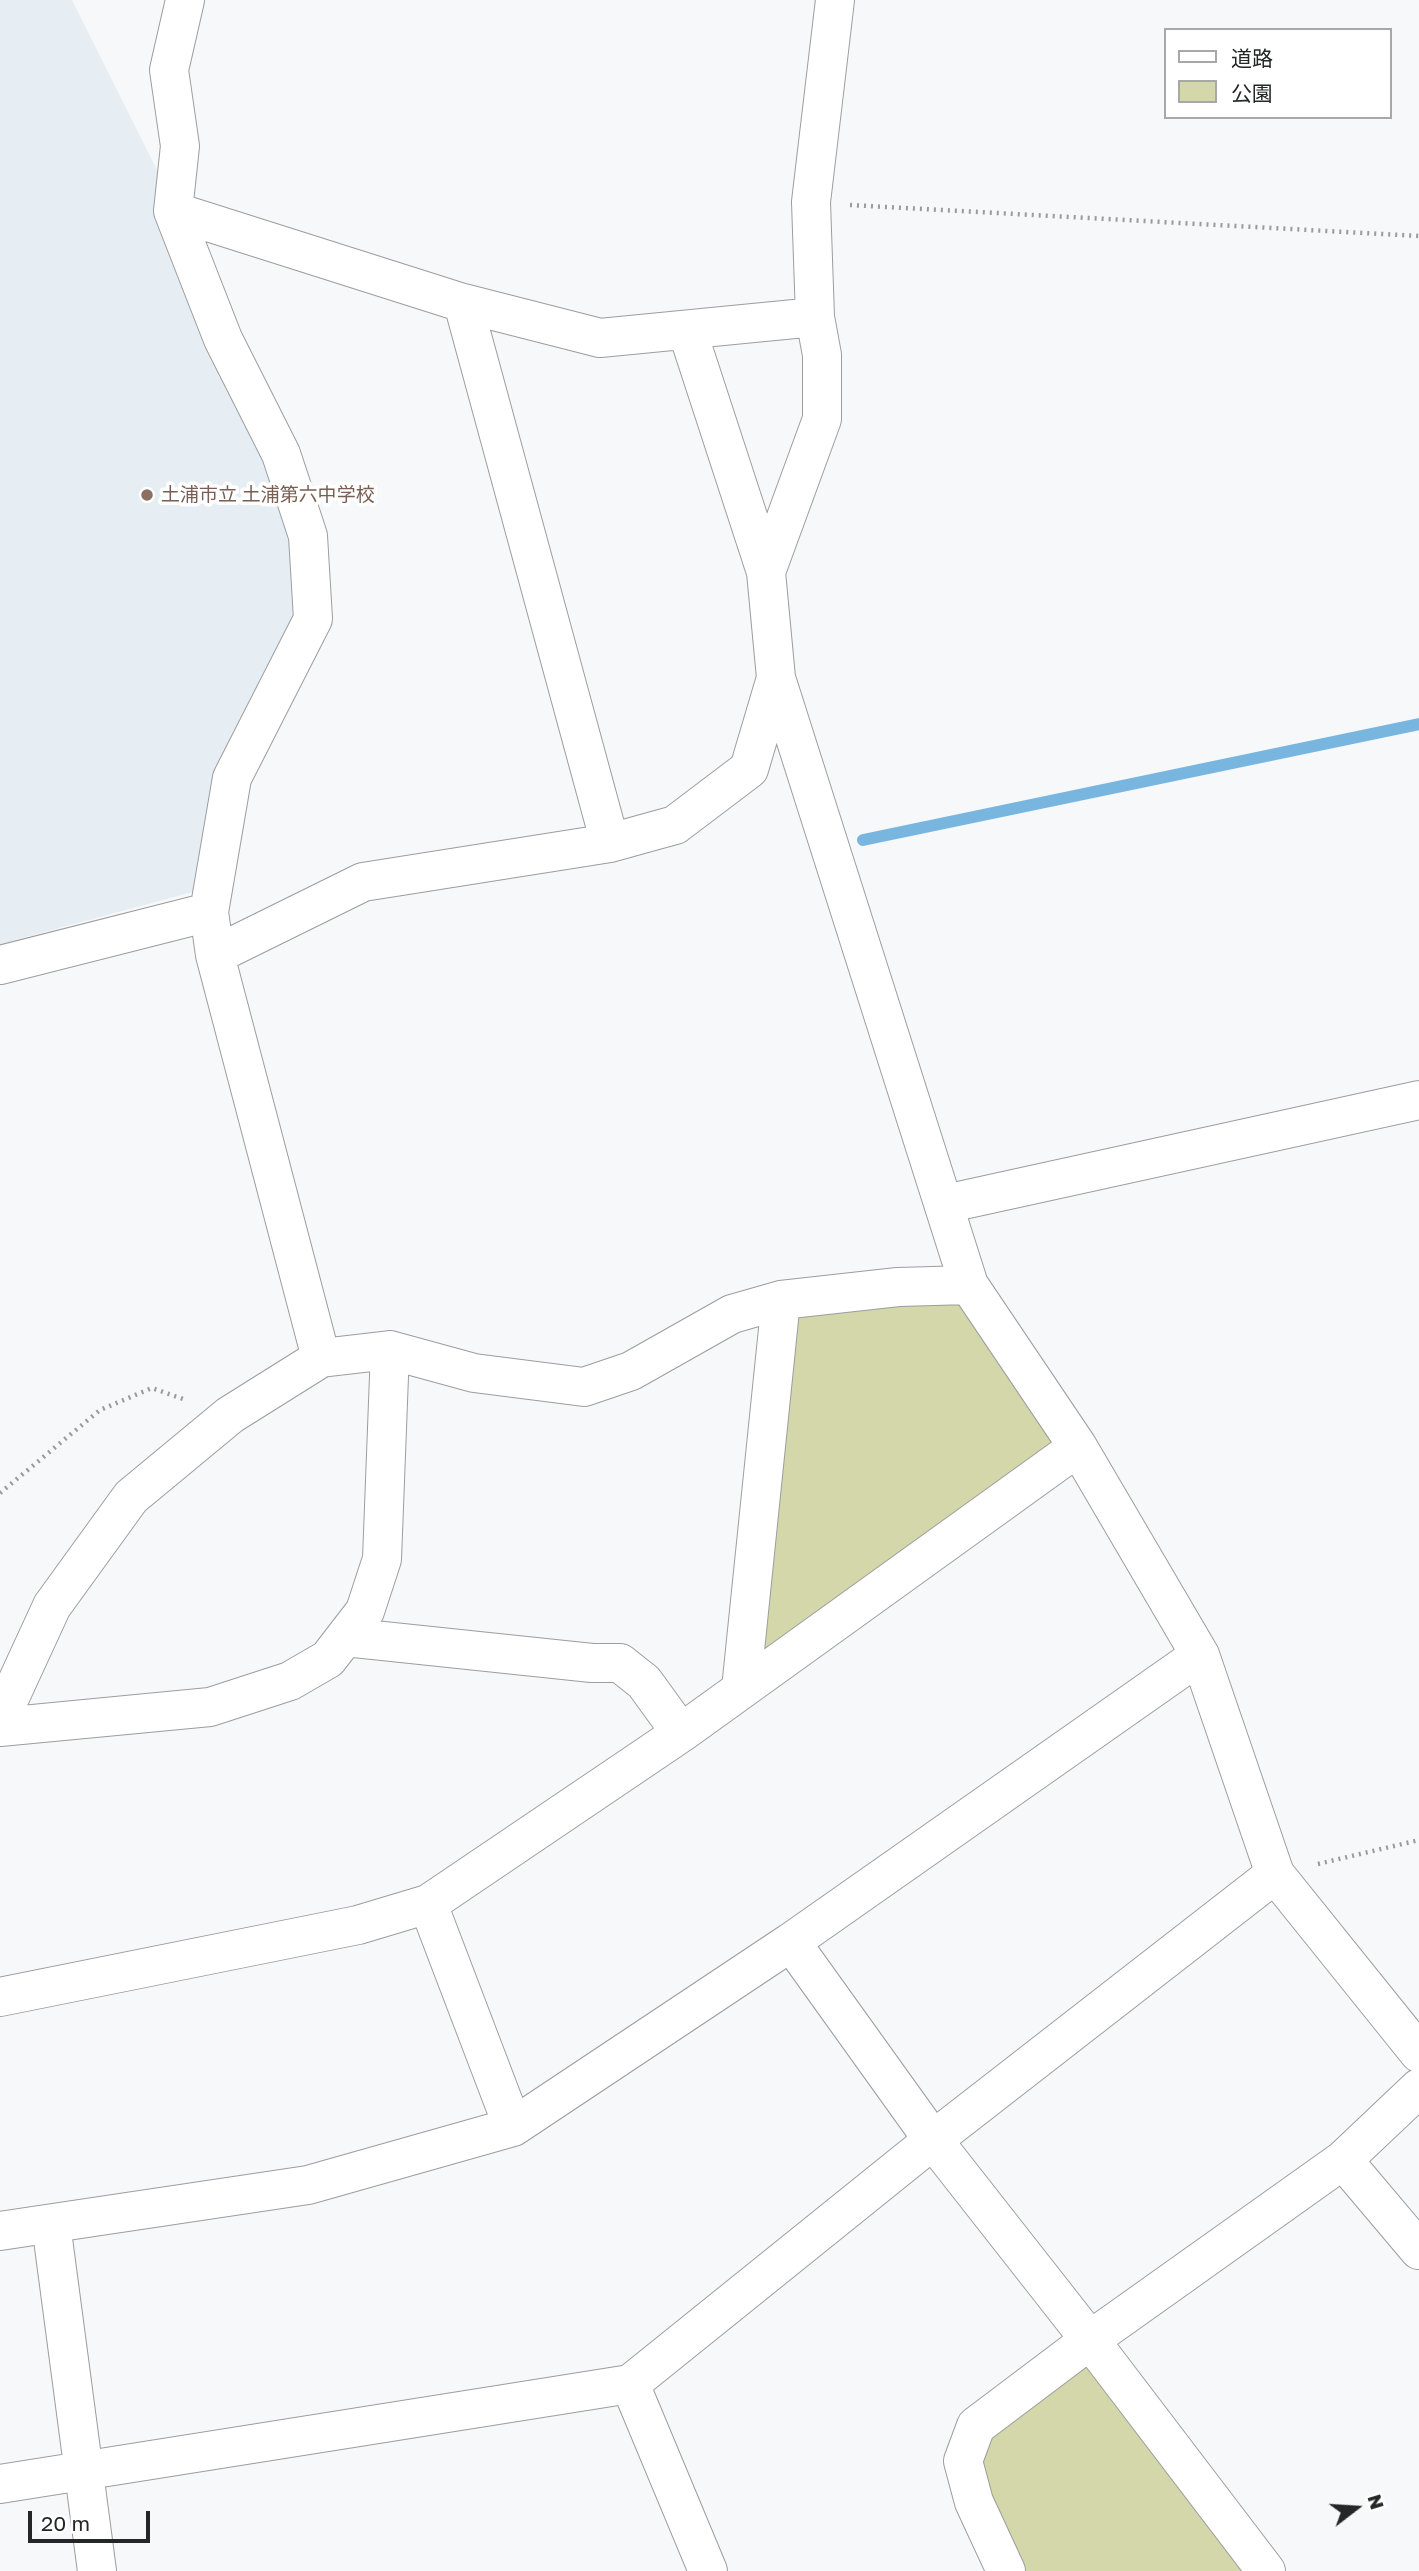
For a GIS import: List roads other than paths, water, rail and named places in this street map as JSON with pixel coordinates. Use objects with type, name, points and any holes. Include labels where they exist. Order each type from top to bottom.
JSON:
[{"type":"street","points":[[186,0],[169,70],[180,146],[173,211],[223,339],[281,454],[308,536],[313,619],[232,778],[209,912],[215,955],[321,1358]]},
{"type":"street","points":[[766,572],[822,419],[822,355],[815,317],[811,202],[835,0]]},
{"type":"street","points":[[173,211],[463,303],[600,338],[815,317]]},
{"type":"street","points":[[463,303],[610,843]]},
{"type":"street","points":[[687,330],[766,572],[776,678],[969,1285],[1078,1447],[1200,1655],[1275,1874],[1419,2053]]},
{"type":"street","points":[[215,955],[363,881],[610,843],[675,825],[749,769],[776,678]]},
{"type":"street","points":[[0,965],[209,912]]},
{"type":"street","points":[[945,1205],[1419,1100]]},
{"type":"street","points":[[0,1719],[52,1606],[131,1497],[230,1415],[321,1358],[390,1350],[474,1373],[584,1387],[631,1371],[732,1314],[781,1300],[898,1287],[969,1285]]},
{"type":"street","points":[[741,1689],[781,1300]]},
{"type":"street","points":[[0,1727],[210,1707],[290,1681],[328,1659],[365,1611],[382,1559],[390,1350]]},
{"type":"street","points":[[0,1997],[358,1925],[428,1904],[681,1733],[1078,1447]]},
{"type":"street","points":[[345,1637],[592,1663],[620,1662],[645,1682],[681,1733]]},
{"type":"street","points":[[0,2231],[308,2185],[513,2127],[791,1942],[1200,1655]]},
{"type":"street","points":[[0,2484],[630,2384],[933,2140],[1275,1874]]},
{"type":"street","points":[[428,1904],[513,2127]]},
{"type":"street","points":[[791,1942],[933,2140],[1266,2571]]},
{"type":"street","points":[[1006,2571],[974,2502],[963,2461],[976,2426],[1090,2340],[1343,2160],[1419,2088]]},
{"type":"street","points":[[1343,2160],[1419,2250]]},
{"type":"street","points":[[51,2224],[97,2571]]},
{"type":"street","points":[[630,2384],[708,2571]]},
{"type":"waterway","points":[[863,840],[1419,724]]},
{"type":"place","name":"土浦市立 土浦第六中学校","points":[[147,495]]}]
